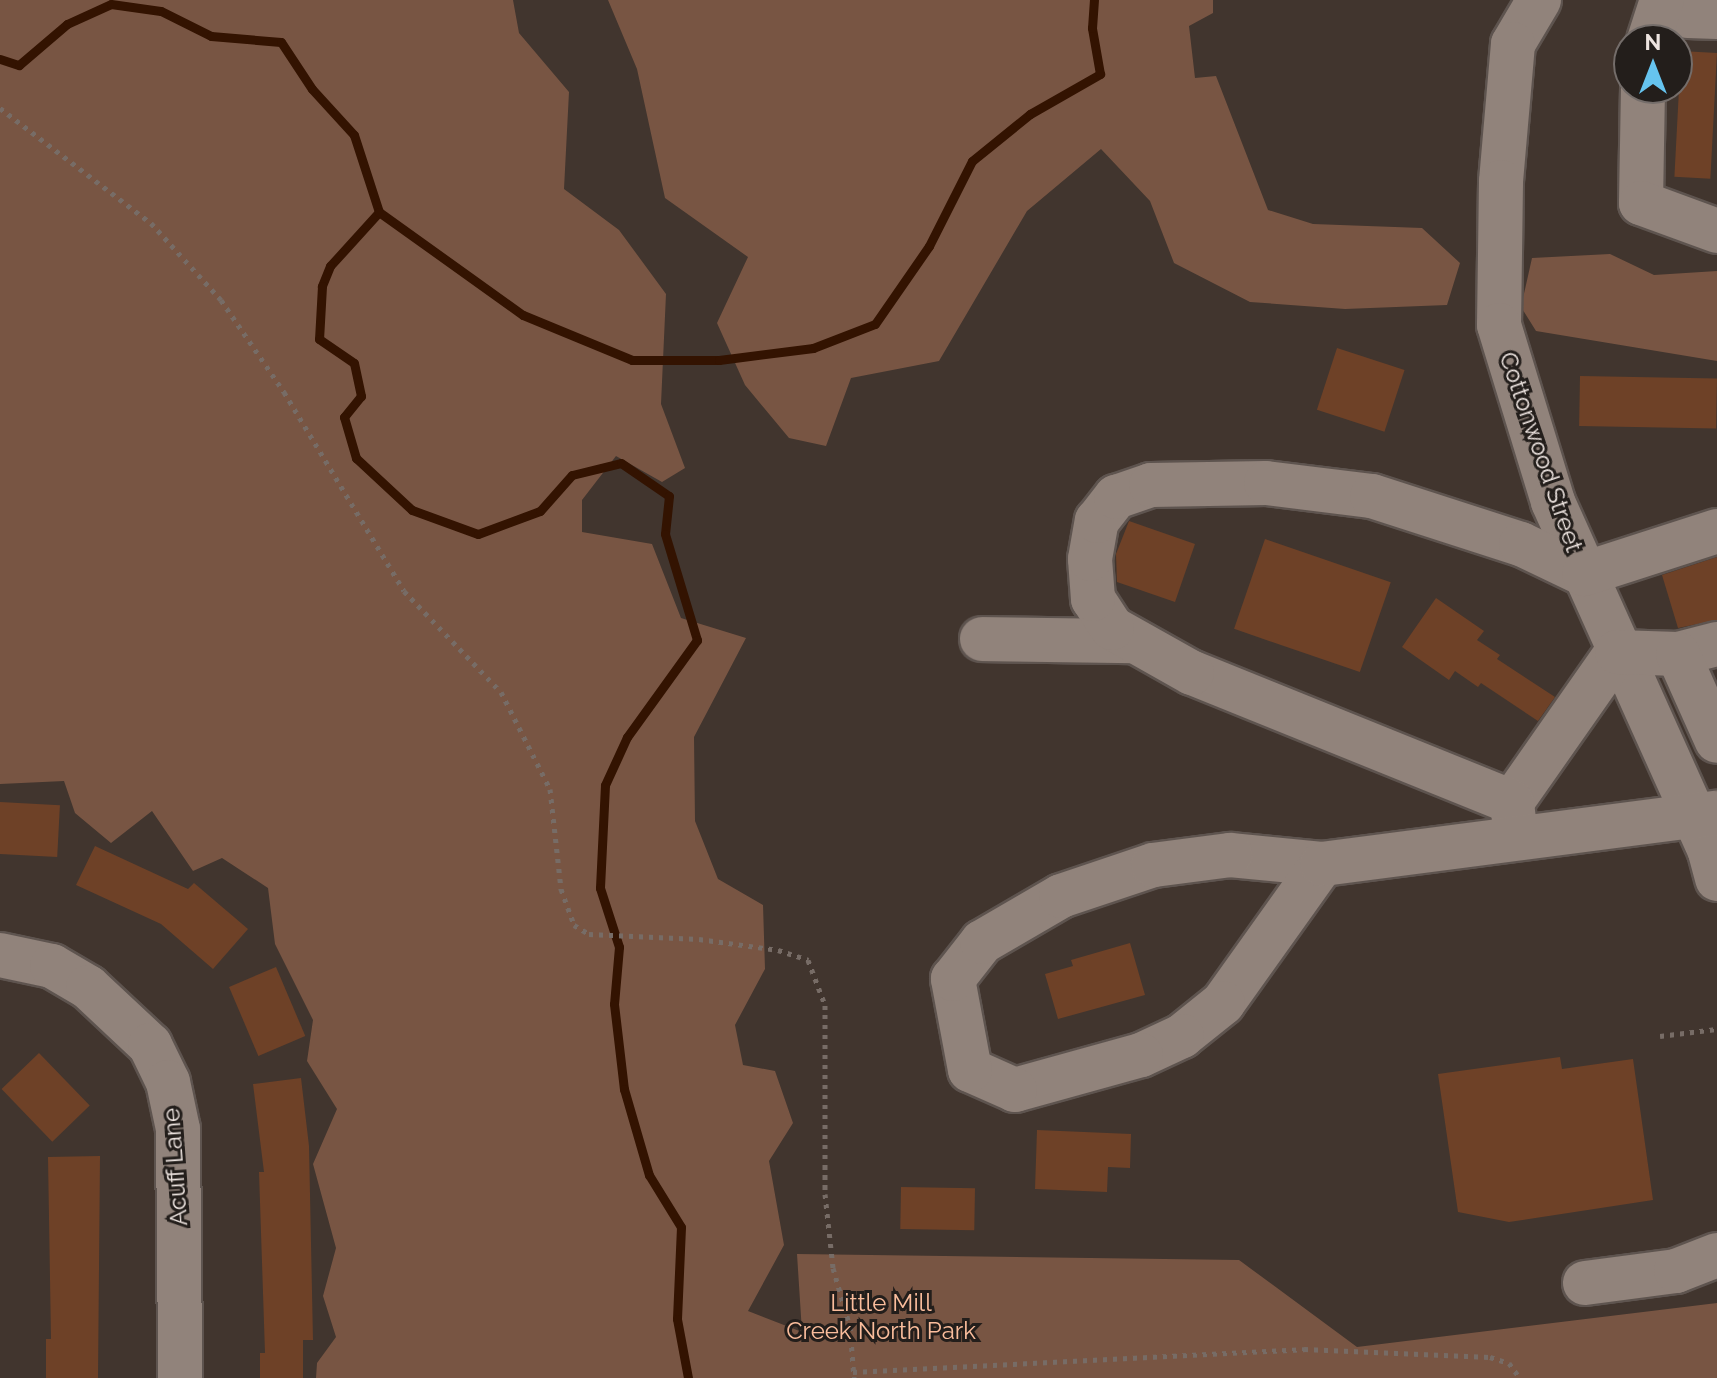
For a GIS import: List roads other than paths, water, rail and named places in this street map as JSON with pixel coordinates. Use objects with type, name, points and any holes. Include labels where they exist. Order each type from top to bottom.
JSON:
[{"type":"street","name":"Cottonwood Street","points":[[1539,0],[1513,44],[1501,182],[1499,325],[1553,502],[1617,652],[1706,815],[1717,879]]},
{"type":"street","points":[[1654,24],[1662,0]]},
{"type":"street","points":[[1677,0],[1688,16],[1717,17]]},
{"type":"street","points":[[1643,104],[1641,203],[1717,231]]},
{"type":"street","points":[[1514,819],[1192,673],[1112,628],[1093,599],[1090,559],[1097,521],[1116,497],[1151,485],[1266,483],[1372,496],[1521,544],[1584,574],[1717,531]]},
{"type":"street","points":[[982,639],[1131,641]]},
{"type":"street","points":[[1514,819],[1617,652],[1698,649],[1717,741]]},
{"type":"street","points":[[1322,864],[1223,1003],[1182,1036],[1141,1055],[1015,1090],[970,1070],[953,979],[982,942],[1061,896],[1153,865],[1230,855],[1322,864],[1514,819],[1706,815]]},
{"type":"street","name":"Acuff Lane","points":[[0,955],[52,966],[88,987],[150,1045],[168,1082],[178,1129],[180,1378]]},
{"type":"street","points":[[1585,1283],[1676,1271],[1717,1255]]},
{"type":"waterway","points":[[379,212],[523,315],[632,360],[719,360],[813,348],[875,324],[929,246],[972,161],[1030,114],[1100,74],[1092,28],[1094,0]]},
{"type":"waterway","points":[[0,59],[19,65],[67,24],[111,4],[161,11],[211,36],[281,42],[312,89],[354,135],[379,212],[330,266],[322,286],[319,339],[354,363],[361,396],[344,417],[356,458],[412,510],[478,534],[540,511],[572,475],[621,463],[669,496],[665,534],[697,640],[627,737],[605,785],[600,888],[619,947],[614,1004],[624,1089],[649,1175],[681,1227],[677,1319],[688,1378]]},
{"type":"park label","name":"Little Mill Creek North Park","points":[[881,1317]]}]
